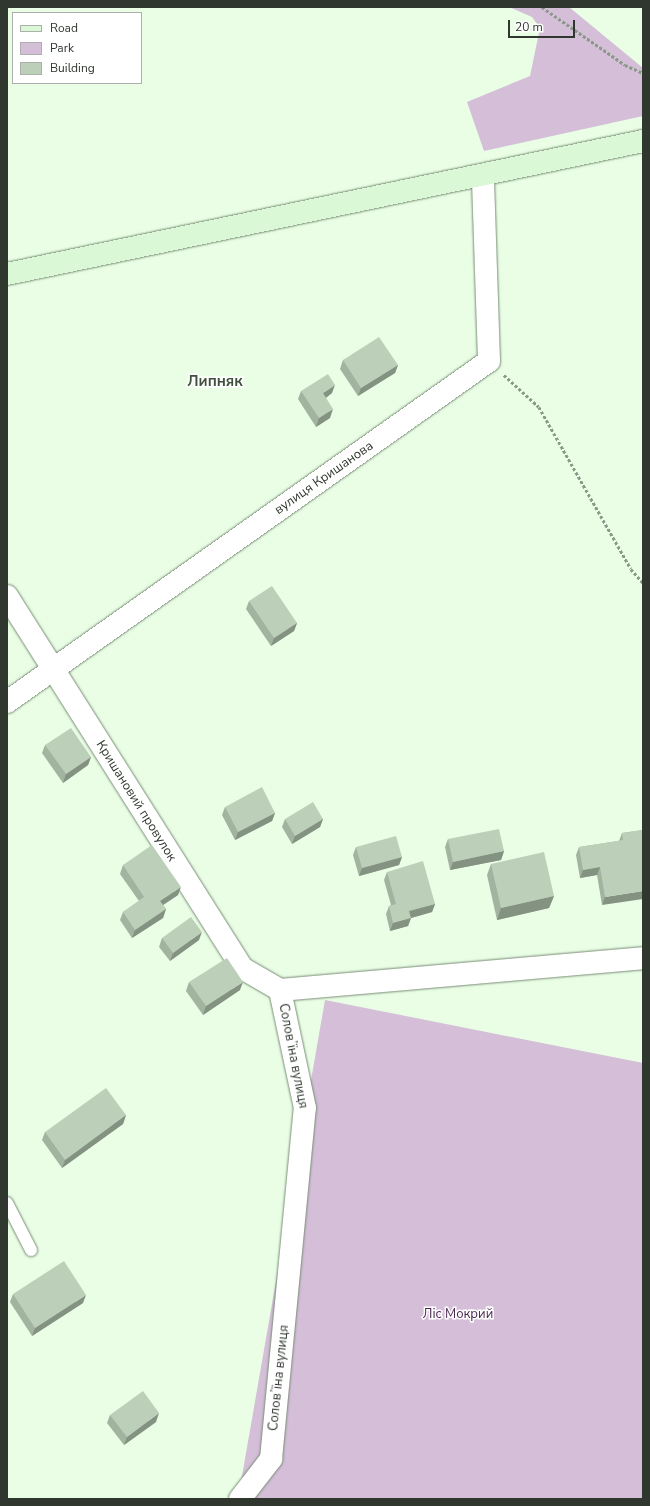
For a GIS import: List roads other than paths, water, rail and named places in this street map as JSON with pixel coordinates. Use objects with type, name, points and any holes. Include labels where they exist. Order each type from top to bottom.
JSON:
[{"type":"main road","points":[[7,274],[483,176],[643,141]]},
{"type":"street","name":"вулиця Кришанова","points":[[7,702],[489,362],[483,176]]},
{"type":"street","name":"Кришановий провулок","points":[[7,596],[242,968],[280,990]]},
{"type":"street","name":"Соловʼїна вулиця","points":[[240,1499],[271,1459],[305,1108],[280,990],[643,958]]},
{"type":"lane","points":[[7,1203],[31,1250]]},
{"type":"district","name":"Липняк","points":[[215,382]]},
{"type":"park label","name":"Ліс Мокрий","points":[[458,1314]]}]
